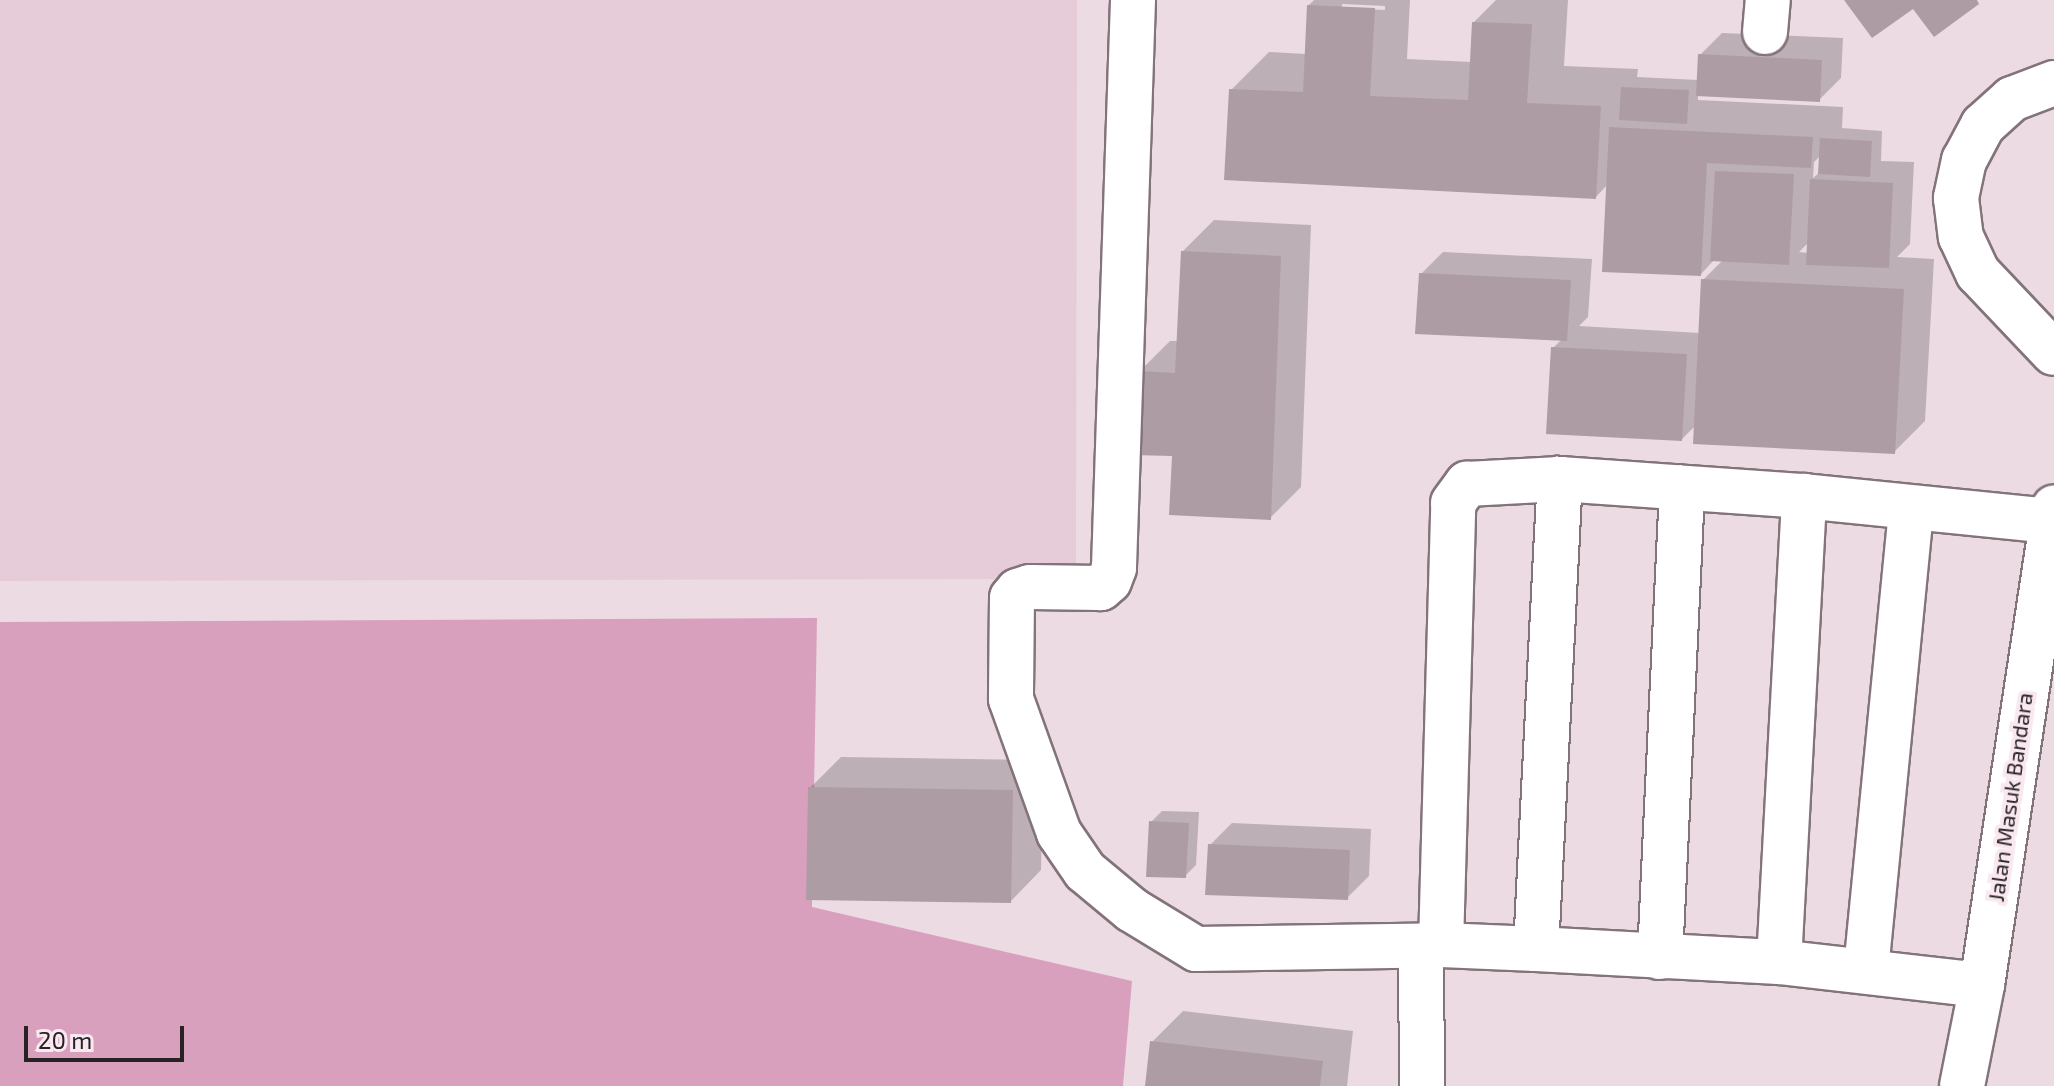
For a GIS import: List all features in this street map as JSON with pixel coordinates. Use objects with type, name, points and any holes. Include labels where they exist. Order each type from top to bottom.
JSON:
[{"type":"lane","points":[[1133,0],[1114,568],[1109,581],[1101,588],[1030,587],[1018,591],[1012,598],[1011,699],[1059,833],[1085,871],[1145,918],[1196,949],[1536,949],[1779,962],[1982,985]]},
{"type":"lane","points":[[2054,83],[2012,99],[1983,125],[1964,160],[1956,198],[1961,237],[1978,273],[2054,353]]},
{"type":"lane","points":[[1536,949],[1560,479]]},
{"type":"lane","points":[[1422,1086],[1453,503],[1467,484],[1479,480],[1560,479],[1804,496],[1911,510],[2052,514]]},
{"type":"lane","points":[[1660,957],[1682,488]]},
{"type":"lane","points":[[1779,962],[1804,496]]},
{"type":"lane","points":[[1866,970],[1911,510]]},
{"type":"lane","name":"Jalan Masuk Bandara","points":[[1962,1086],[1982,985],[2052,514]]},
{"type":"shaded area","points":[[0,0],[1077,0],[1076,579],[0,581]]},
{"type":"shaded area","points":[[817,618],[812,907],[1132,981],[1123,1086],[0,1086],[0,622]]},
{"type":"building","points":[[1844,0],[1977,0],[1979,4],[1934,37],[1913,9],[1872,38]]},
{"type":"building","points":[[1307,5],[1375,8],[1370,96],[1468,100],[1472,22],[1532,24],[1527,103],[1601,106],[1596,199],[1224,180],[1229,89],[1303,92]]},
{"type":"building","points":[[1698,54],[1822,60],[1820,102],[1696,96]]},
{"type":"building","points":[[1621,87],[1689,90],[1687,124],[1619,120]]},
{"type":"building","points":[[1609,127],[1813,137],[1811,168],[1707,163],[1701,276],[1602,272]]},
{"type":"building","points":[[1820,138],[1872,141],[1870,177],[1818,174]]},
{"type":"building","points":[[1715,171],[1794,174],[1789,265],[1710,261]]},
{"type":"building","points":[[1810,179],[1893,183],[1889,268],[1806,265]]},
{"type":"building","points":[[1181,251],[1281,256],[1271,520],[1169,515],[1172,456],[1132,455],[1137,371],[1175,373]]},
{"type":"building","points":[[1419,273],[1571,280],[1567,341],[1415,334]]},
{"type":"building","points":[[1701,279],[1904,289],[1895,454],[1693,444]]},
{"type":"building","points":[[1551,347],[1687,354],[1682,441],[1546,434]]},
{"type":"building","points":[[808,787],[1013,790],[1011,903],[806,900]]},
{"type":"building","points":[[1149,821],[1189,823],[1186,878],[1146,877]]},
{"type":"building","points":[[1208,844],[1350,850],[1348,900],[1205,895]]},
{"type":"building","points":[[1150,1041],[1323,1061],[1320,1086],[1145,1086]]}]
